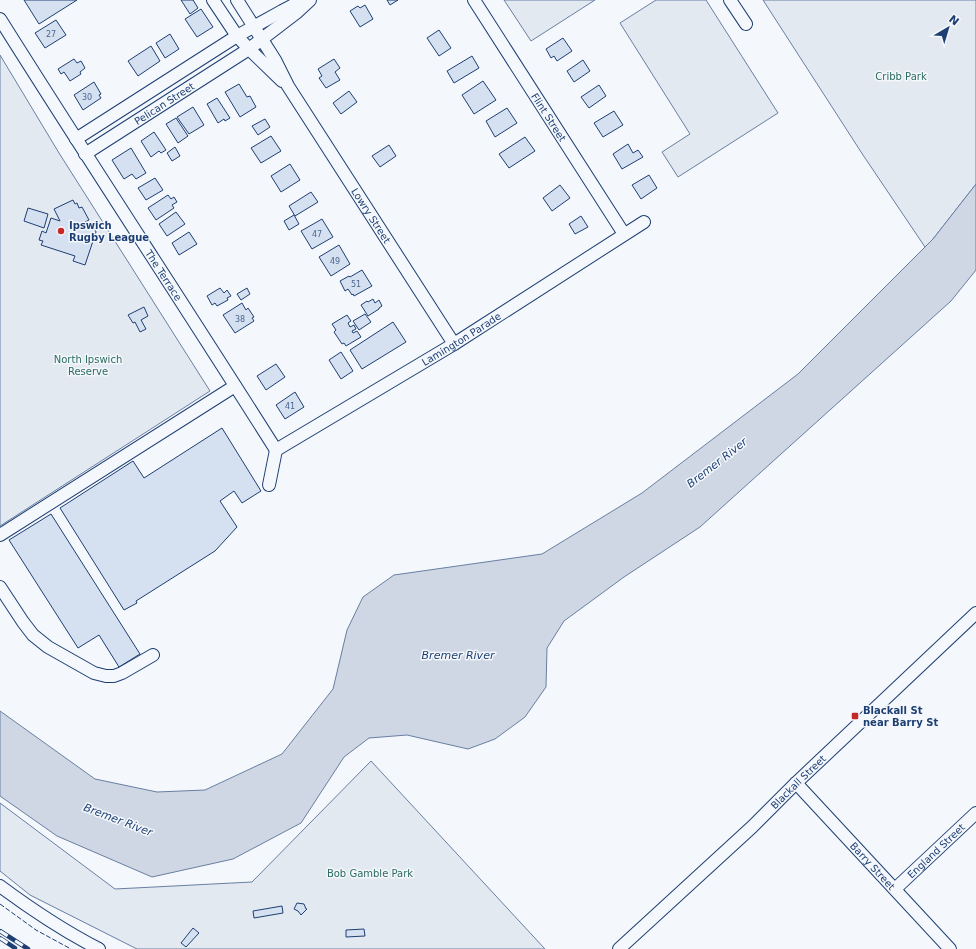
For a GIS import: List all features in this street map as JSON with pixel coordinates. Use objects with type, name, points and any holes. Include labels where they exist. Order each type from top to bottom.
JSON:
[{"type":"street","name":"Lowry Street","points":[[213,0],[237,36],[288,86]]},
{"type":"street","name":"Lowry Street","points":[[237,0],[275,60],[288,86],[454,344]]},
{"type":"street","name":"Pelican Street","points":[[76,139],[237,36],[303,0]]},
{"type":"street","name":"Pelican Street","points":[[85,154],[249,49],[296,13],[310,0]]},
{"type":"street","name":"Flint Street","points":[[474,0],[624,234]]},
{"type":"street","points":[[730,0],[746,24]]},
{"type":"street","name":"The Terrace","points":[[0,19],[85,154],[276,450]]},
{"type":"street","points":[[208,54],[219,69]]},
{"type":"street","points":[[101,123],[110,138]]},
{"type":"street","name":"Lamington Parade","points":[[276,450],[454,344],[644,222]]},
{"type":"street","points":[[0,535],[235,386]]},
{"type":"street","points":[[269,486],[276,450]]},
{"type":"street","points":[[0,587],[33,635],[48,647],[94,673],[114,676],[153,655]]},
{"type":"street","name":"Blackall Street","points":[[619,949],[752,827],[796,783],[976,613]]},
{"type":"street","name":"Barry Street","points":[[796,783],[950,949]]},
{"type":"street","name":"England Street","points":[[895,889],[976,813]]},
{"type":"street","points":[[0,886],[28,907],[99,949]]},
{"type":"green space","points":[[504,0],[595,0],[531,41]]},
{"type":"green space","points":[[656,0],[706,0],[778,113],[678,177],[662,152],[690,134],[620,23]]},
{"type":"green space","name":"Cribb Park","points":[[763,0],[976,0],[976,184],[925,247],[863,155]]},
{"type":"green space","name":"North Ipswich Reserve","points":[[0,55],[59,153],[210,391],[0,526]]},
{"type":"green space","name":"Bob Gamble Park","points":[[371,761],[545,949],[137,949],[30,895],[0,871],[0,803],[115,889],[252,882]]},
{"type":"water","name":"Bremer River","points":[[976,184],[976,270],[951,301],[700,527],[624,577],[564,621],[547,648],[546,687],[525,717],[495,739],[468,749],[407,735],[369,738],[344,757],[301,823],[233,859],[152,877],[57,836],[0,796],[0,711],[95,779],[157,792],[205,790],[282,754],[333,689],[347,630],[363,597],[394,575],[542,554],[642,493],[798,374],[933,239]]},
{"type":"building","points":[[24,0],[77,0],[39,24]]},
{"type":"building","points":[[181,0],[193,0],[198,8],[190,14]]},
{"type":"building","points":[[387,0],[398,0],[390,5]]},
{"type":"building","points":[[365,5],[373,19],[360,27],[350,11],[358,6],[360,8]]},
{"type":"building","points":[[201,9],[213,27],[197,37],[185,19]]},
{"type":"building","points":[[56,20],[66,35],[45,48],[35,33]]},
{"type":"building","points":[[439,30],[451,48],[439,56],[427,38]]},
{"type":"building","points":[[170,34],[179,49],[165,58],[156,43]]},
{"type":"building","points":[[563,38],[572,51],[557,61],[554,56],[551,58],[546,49]]},
{"type":"building","points":[[151,46],[160,61],[138,76],[128,61]]},
{"type":"building","points":[[472,56],[479,68],[454,83],[447,71]]},
{"type":"building","points":[[74,59],[77,63],[81,61],[85,68],[80,72],[81,74],[70,81],[64,72],[61,74],[58,69]]},
{"type":"building","points":[[334,59],[340,68],[335,72],[340,80],[326,88],[319,78],[322,76],[318,69]]},
{"type":"building","points":[[583,60],[590,71],[574,82],[567,71]]},
{"type":"building","points":[[483,81],[496,100],[474,114],[462,95]]},
{"type":"building","points":[[94,82],[101,94],[99,95],[101,98],[83,110],[74,95]]},
{"type":"building","points":[[239,84],[247,97],[250,96],[256,107],[240,117],[225,92]]},
{"type":"building","points":[[599,85],[606,96],[589,108],[581,97]]},
{"type":"building","points":[[349,91],[357,102],[341,114],[333,103]]},
{"type":"building","points":[[217,98],[230,118],[225,121],[224,119],[218,123],[207,104]]},
{"type":"building","points":[[193,107],[204,125],[189,134],[177,117]]},
{"type":"building","points":[[507,108],[517,123],[495,137],[486,121]]},
{"type":"building","points":[[614,111],[623,125],[603,137],[594,123]]},
{"type":"building","points":[[176,118],[188,136],[178,143],[166,124]]},
{"type":"building","points":[[265,119],[270,127],[258,135],[252,126]]},
{"type":"building","points":[[154,132],[166,150],[161,153],[159,151],[151,157],[141,141]]},
{"type":"building","points":[[271,136],[281,151],[261,163],[251,148]]},
{"type":"building","points":[[525,137],[535,151],[509,168],[499,154]]},
{"type":"building","points":[[628,144],[633,153],[638,150],[643,157],[622,169],[613,154]]},
{"type":"building","points":[[389,145],[396,156],[380,167],[372,156]]},
{"type":"building","points":[[175,147],[180,156],[172,161],[167,153]]},
{"type":"building","points":[[131,148],[146,173],[136,179],[132,174],[124,179],[112,160]]},
{"type":"building","points":[[290,164],[300,180],[281,192],[271,176]]},
{"type":"building","points":[[649,175],[657,188],[641,199],[632,185]]},
{"type":"building","points":[[155,178],[163,190],[146,200],[138,188]]},
{"type":"building","points":[[560,185],[570,198],[552,211],[543,198]]},
{"type":"building","points":[[311,192],[318,202],[295,216],[289,206]]},
{"type":"building","points":[[168,195],[171,199],[174,197],[177,202],[172,205],[174,208],[156,220],[148,208]]},
{"type":"building","points":[[73,200],[75,204],[77,203],[79,208],[82,207],[89,220],[85,222],[86,225],[94,227],[96,232],[85,265],[73,261],[75,256],[41,245],[43,241],[39,240],[42,231],[46,233],[51,218],[60,221],[54,209]]},
{"type":"building","points":[[28,208],[48,214],[44,228],[24,221]]},
{"type":"building","points":[[176,212],[185,224],[167,236],[159,224]]},
{"type":"building","points":[[294,215],[299,224],[289,230],[284,221]]},
{"type":"building","points":[[581,216],[588,227],[575,234],[569,224]]},
{"type":"building","points":[[322,219],[333,237],[312,249],[301,231]]},
{"type":"building","points":[[189,232],[197,244],[179,255],[172,243]]},
{"type":"building","points":[[339,245],[350,264],[331,276],[319,257]]},
{"type":"building","points":[[362,270],[372,286],[354,296],[348,289],[345,291],[340,281]]},
{"type":"building","points":[[220,288],[224,293],[227,290],[231,296],[227,298],[228,300],[217,306],[215,303],[212,305],[207,296]]},
{"type":"building","points":[[247,288],[250,294],[241,300],[237,294]]},
{"type":"building","points":[[373,299],[375,303],[379,300],[382,306],[368,316],[361,305]]},
{"type":"building","points":[[242,303],[246,310],[248,308],[254,317],[252,318],[254,321],[235,333],[223,315]]},
{"type":"building","points":[[144,307],[148,316],[141,320],[146,329],[140,332],[135,322],[133,323],[128,315]]},
{"type":"building","points":[[365,314],[371,322],[359,330],[353,321]]},
{"type":"building","points":[[347,315],[351,321],[348,323],[350,327],[354,325],[356,329],[352,331],[353,333],[357,331],[361,337],[346,346],[344,343],[342,344],[334,332],[336,330],[332,324]]},
{"type":"building","points":[[393,322],[406,342],[362,369],[350,350]]},
{"type":"building","points":[[341,352],[353,371],[341,379],[329,360]]},
{"type":"building","points":[[276,364],[285,377],[266,390],[257,376]]},
{"type":"building","points":[[295,392],[304,407],[285,419],[276,405]]},
{"type":"building","points":[[222,428],[261,491],[242,503],[234,491],[220,501],[237,527],[215,551],[124,610],[60,508],[133,461],[144,478]]},
{"type":"building","points":[[51,514],[140,654],[119,667],[99,635],[78,648],[9,540]]},
{"type":"building","points":[[297,903],[304,904],[307,909],[301,915],[294,909]]},
{"type":"building","points":[[282,906],[283,913],[254,918],[253,911]]},
{"type":"building","points":[[193,928],[199,933],[186,947],[181,943]]},
{"type":"building","points":[[364,929],[365,936],[346,937],[346,930]]},
{"type":"railway","points":[[0,931],[28,949]]},
{"type":"railway","points":[[0,938],[15,948]]},
{"type":"fence","points":[[0,904],[36,930],[71,949]]},
{"type":"place","name":"Ipswich Rugby League","points":[[61,231]]},
{"type":"place","name":"Blackall St near Barry St","points":[[855,716]]}]
